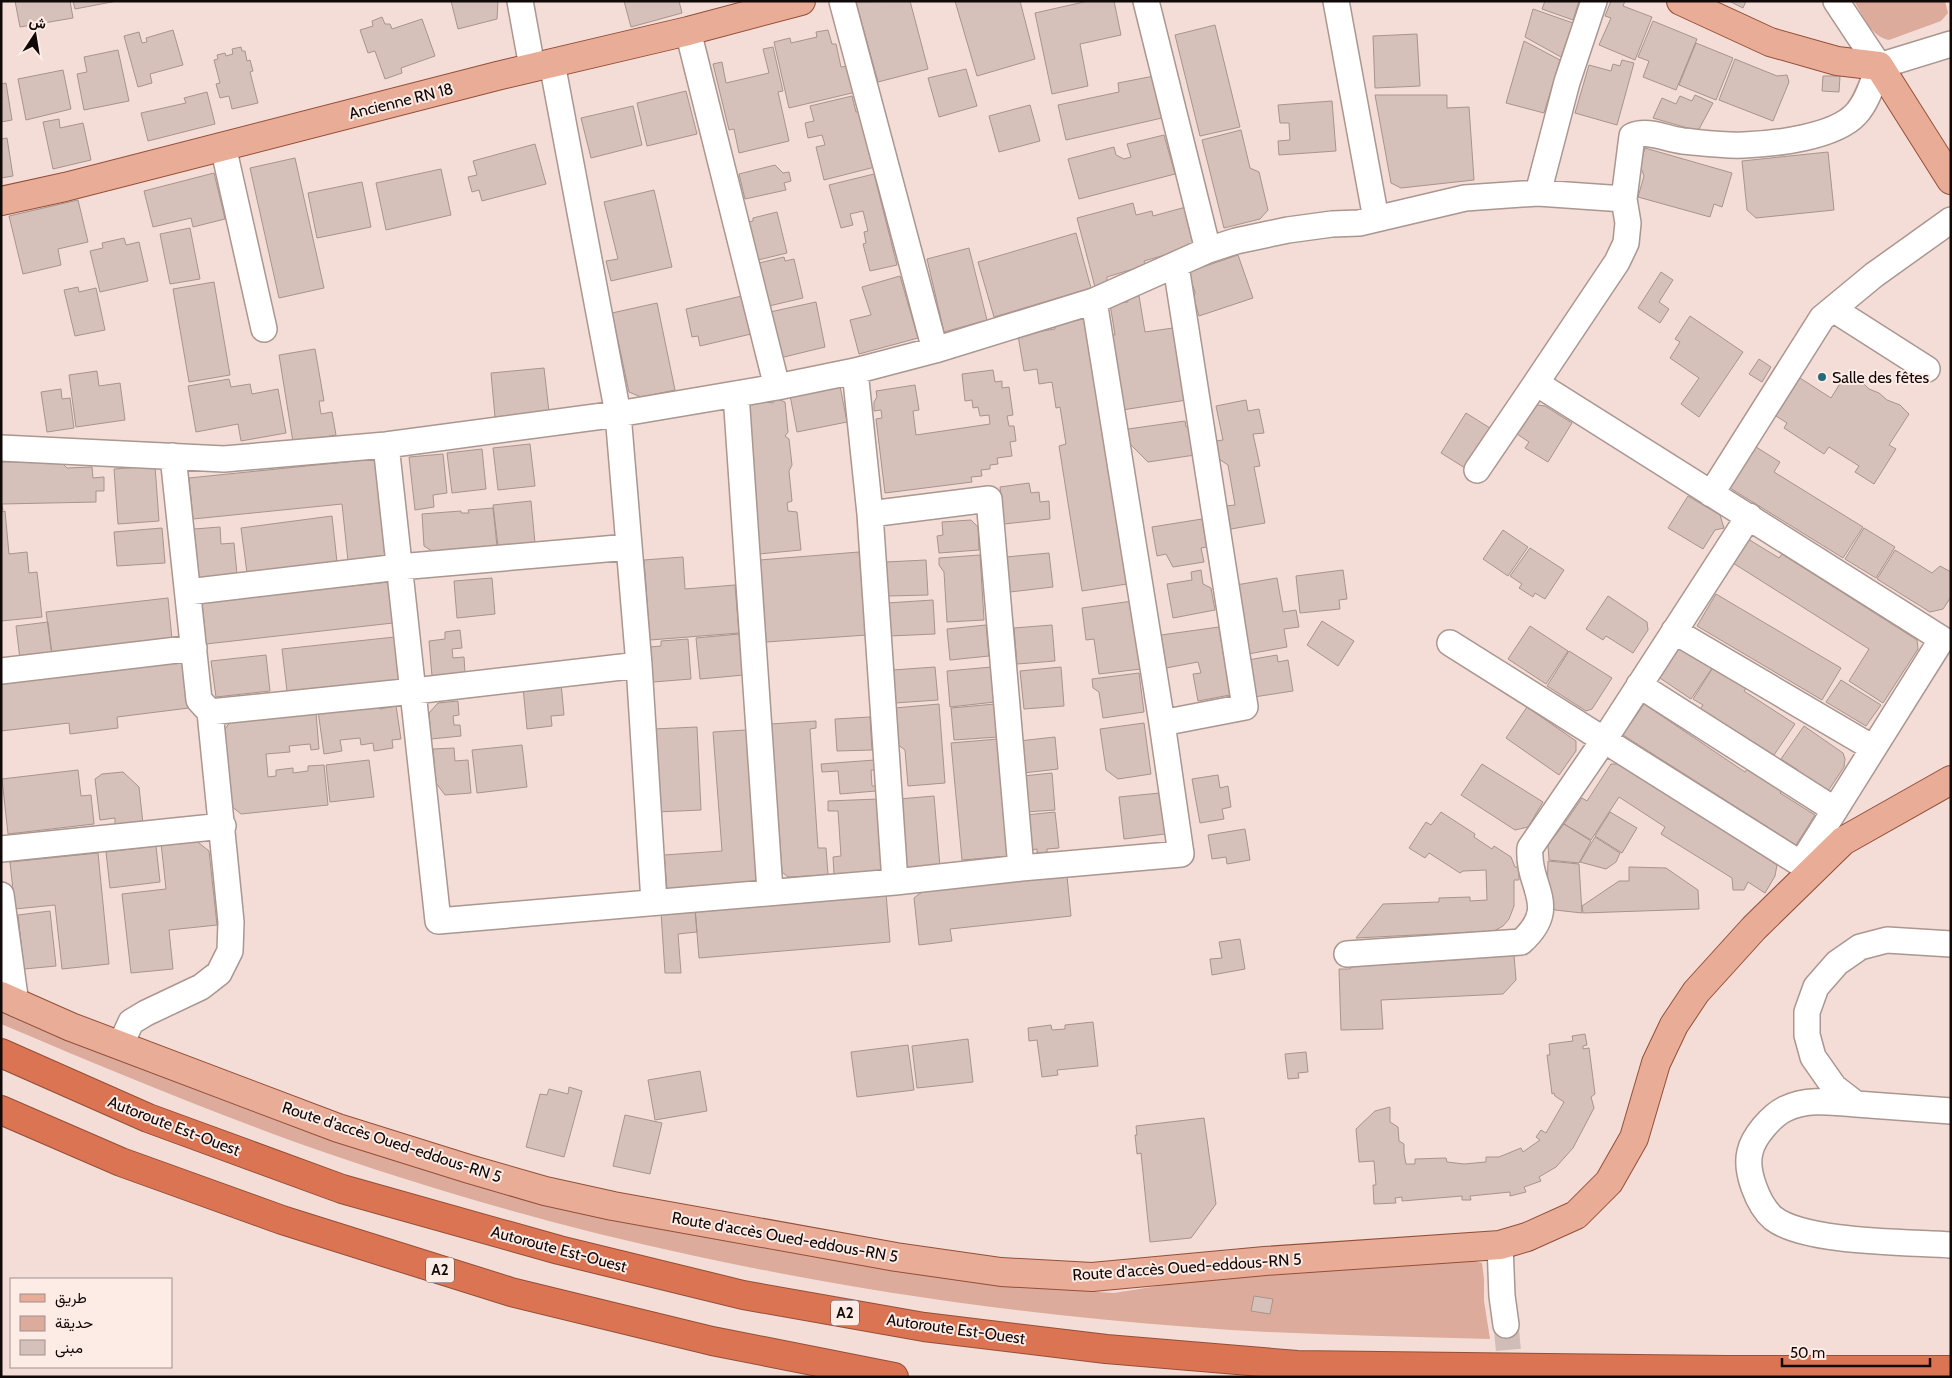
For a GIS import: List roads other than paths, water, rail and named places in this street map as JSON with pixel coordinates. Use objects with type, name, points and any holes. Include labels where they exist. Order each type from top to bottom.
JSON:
[{"type":"highway","name":"Autoroute Est-Ouest","points":[[1,1053],[148,1118],[342,1189],[559,1250],[733,1292],[924,1327],[1106,1349],[1297,1365],[1727,1370],[1951,1370]]},
{"type":"highway","name":"A2","points":[[1,1110],[120,1162],[282,1220],[511,1292],[712,1341],[894,1377]]},
{"type":"main road","name":"Ancienne RN 18","points":[[1,201],[65,187],[542,65],[688,31],[800,1]]},
{"type":"main road","points":[[1681,1],[1770,42],[1837,61],[1879,66],[1951,180]]},
{"type":"main road","name":"Route d'accès Oued-eddous-RN 5","points":[[9,1000],[120,1046],[338,1128],[469,1170],[545,1191],[736,1229],[896,1256],[1002,1272],[1092,1277],[1266,1261],[1500,1245],[1526,1237],[1576,1215],[1609,1182],[1634,1138],[1656,1063],[1674,1025],[1696,992],[1806,868],[1843,841],[1951,780]]},
{"type":"street","points":[[520,1],[542,65],[618,414],[639,665],[654,902]]},
{"type":"street","points":[[842,1],[935,350]]},
{"type":"street","points":[[1146,1],[1208,250]]},
{"type":"street","points":[[1336,1],[1376,219]]},
{"type":"street","points":[[1538,192],[1567,82],[1594,1]]},
{"type":"street","points":[[1836,1],[1879,66]]},
{"type":"street","points":[[688,31],[777,387]]},
{"type":"street","points":[[1879,66],[1951,44]]},
{"type":"street","points":[[1477,470],[1617,262],[1626,243],[1628,223],[1624,199],[1632,136],[1641,132],[1710,144],[1744,145],[1771,143],[1824,132],[1840,125],[1857,114],[1879,66]]},
{"type":"street","points":[[223,146],[264,329]]},
{"type":"street","points":[[1,448],[224,459],[386,445],[618,414],[777,387],[855,371],[935,350],[1094,301],[1176,266],[1208,250],[1236,241],[1288,230],[1332,224],[1359,223],[1465,198],[1538,192],[1624,199]]},
{"type":"street","points":[[1712,494],[1822,318],[1874,275],[1951,220]]},
{"type":"street","points":[[1162,723],[1245,706],[1176,266]]},
{"type":"street","points":[[386,445],[438,921],[770,891],[895,882],[1021,868],[1181,854],[1162,723],[1094,301]]},
{"type":"street","points":[[1833,309],[1926,369]]},
{"type":"street","points":[[855,371],[870,514],[895,882]]},
{"type":"street","points":[[1450,642],[1806,868],[1835,810],[1942,639],[1536,382]]},
{"type":"street","points":[[736,394],[770,891]]},
{"type":"street","points":[[120,1046],[131,1022],[146,1012],[201,987],[219,973],[230,951],[231,922],[223,826],[210,712],[199,700],[173,456]]},
{"type":"street","points":[[870,514],[989,499],[1021,868]]},
{"type":"street","points":[[1347,954],[1521,942],[1534,930],[1540,913],[1540,895],[1529,859],[1530,848],[1604,740],[1749,516]]},
{"type":"street","points":[[188,592],[400,567],[629,547]]},
{"type":"street","points":[[1674,631],[1873,748]]},
{"type":"street","points":[[1,671],[194,648]]},
{"type":"street","points":[[210,712],[639,665]]},
{"type":"street","points":[[1639,685],[1835,810]]},
{"type":"street","points":[[1,849],[223,826]]},
{"type":"street","points":[[1,895],[9,1000]]},
{"type":"street","points":[[1856,1104],[1834,1087],[1813,1057],[1807,1035],[1807,1012],[1816,986],[1837,963],[1860,947],[1887,940],[1951,944]]},
{"type":"street","points":[[1951,1111],[1830,1101],[1805,1102],[1784,1109],[1762,1128],[1750,1152],[1751,1178],[1758,1199],[1772,1217],[1793,1228],[1830,1237],[1951,1245]]},
{"type":"street","points":[[1500,1245],[1502,1296],[1506,1325]]},
{"type":"tunnel","points":[[1506,1325],[1511,1377]]},
{"type":"place","name":"Salle des fêtes","points":[[1822,377]]}]
